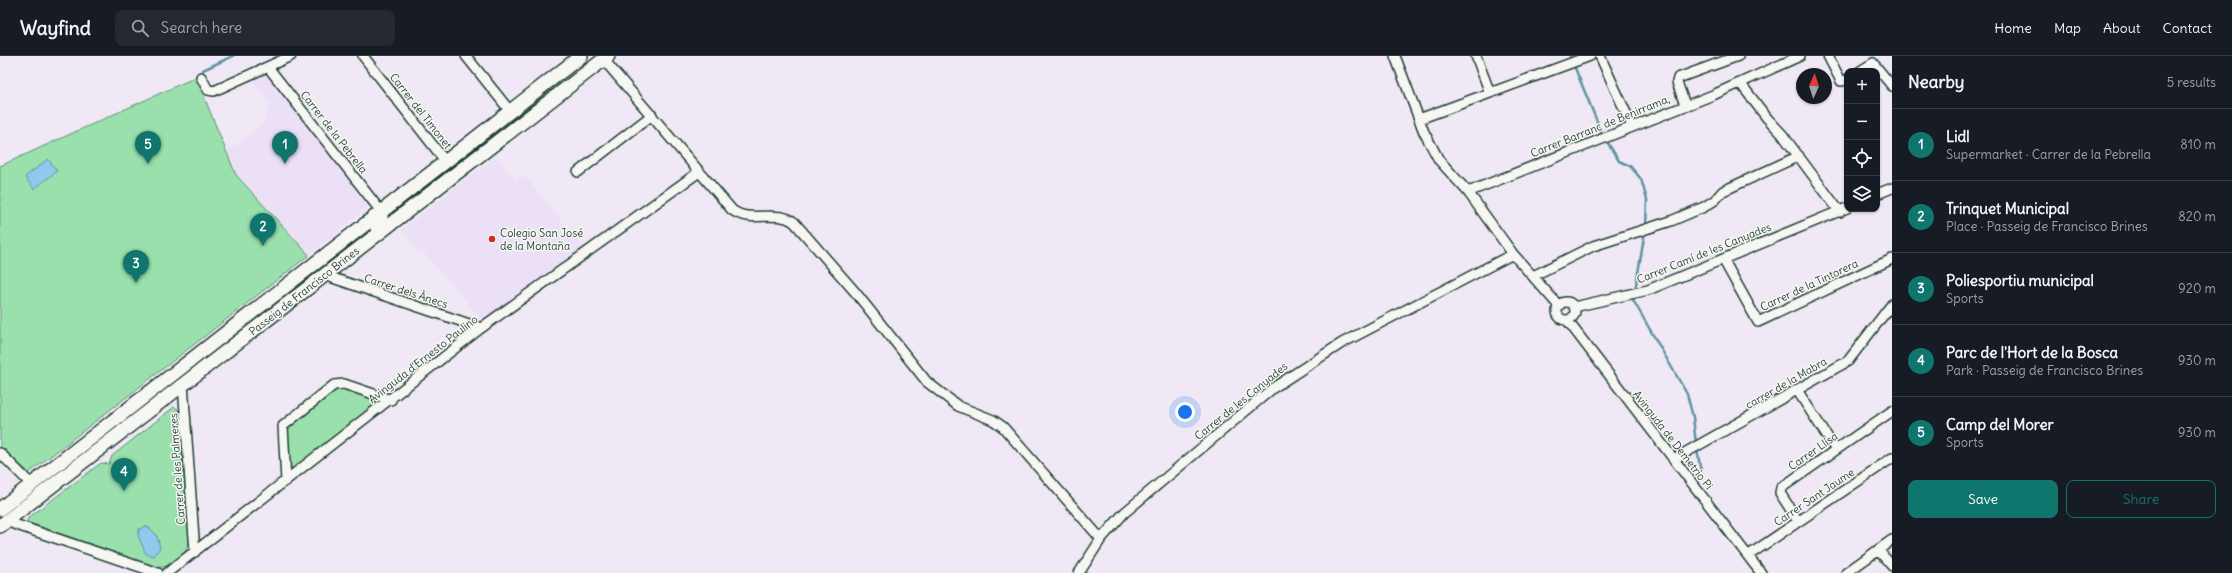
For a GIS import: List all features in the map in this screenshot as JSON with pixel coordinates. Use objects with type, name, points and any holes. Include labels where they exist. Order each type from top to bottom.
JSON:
[{"type":"street","points":[[201,77],[208,90],[214,91],[291,56]]},
{"type":"street","name":"Carrer del Timonet","points":[[363,56],[446,162]]},
{"type":"street","points":[[466,56],[510,110]]},
{"type":"street","points":[[1395,56],[1429,143],[1439,160],[1468,192],[1513,254],[1534,276],[1558,306],[1557,312],[1559,317],[1567,320],[1574,316],[1574,307],[1566,302],[1558,306]]},
{"type":"street","points":[[1476,56],[1490,93]]},
{"type":"street","points":[[1419,119],[1590,56]]},
{"type":"street","points":[[1600,56],[1632,126]]},
{"type":"street","points":[[1685,105],[1677,82],[1678,78],[1738,56]]},
{"type":"street","name":"Carrer Barranc de Benirrama,","points":[[1468,192],[1741,84],[1800,56]]},
{"type":"street","points":[[1828,56],[1841,81],[1844,80]]},
{"type":"street","name":"Passeig de Francisco Brines","points":[[0,509],[446,162],[575,58]]},
{"type":"street","points":[[603,58],[698,172],[739,214],[748,217],[785,218],[794,222],[856,292],[927,382],[958,406],[993,420],[1003,427],[1101,539]]},
{"type":"street","name":"Passeig de Francisco Brines","points":[[3,524],[603,58]]},
{"type":"street","points":[[1865,68],[1873,63],[1877,68]]},
{"type":"street","name":"Carrer de la Pebrella","points":[[268,67],[381,212]]},
{"type":"street","points":[[1880,71],[1892,86]]},
{"type":"street","points":[[1741,84],[1843,210]]},
{"type":"street","points":[[578,172],[652,115]]},
{"type":"street","points":[[1534,276],[1584,250],[1704,207],[1723,191],[1799,156]]},
{"type":"street","name":"Avinguda d'Ernesto Paulino","points":[[167,573],[391,400],[481,328],[698,172]]},
{"type":"street","points":[[1880,193],[1892,188]]},
{"type":"street","name":"Carrer Camí de les Canyades","points":[[1574,307],[1634,294],[1843,210]]},
{"type":"street","points":[[352,253],[353,247],[383,223],[383,214],[381,212]]},
{"type":"street","name":"Carrer de les Canyades","points":[[1079,573],[1101,539],[1124,513],[1273,388],[1295,372],[1342,343],[1513,254]]},
{"type":"street","name":"Carrer de la Tintorera","points":[[1723,258],[1758,322],[1892,259]]},
{"type":"street","name":"Carrer dels Ànecs","points":[[324,275],[481,328]]},
{"type":"street","name":"carrer de la Mabra","points":[[1674,459],[1848,361],[1892,304]]},
{"type":"street","name":"Avinguda de Demetrio Pi","points":[[1567,320],[1749,555],[1761,573]]},
{"type":"street","points":[[286,481],[282,429],[286,423],[334,385],[340,383],[391,400]]},
{"type":"street","name":"Carrer de les Palmeres","points":[[184,384],[195,552]]},
{"type":"street","points":[[1797,390],[1836,450]]},
{"type":"street","name":"Carrer Llisa","points":[[1798,521],[1780,493],[1780,490],[1892,411]]},
{"type":"street","points":[[0,453],[31,484]]},
{"type":"street","name":"Carrer Sant Jaume","points":[[1749,555],[1892,458]]},
{"type":"street","points":[[0,509],[3,524],[14,524],[158,573]]},
{"type":"street","points":[[1846,573],[1892,540]]},
{"type":"street","points":[[1878,550],[1892,566]]},
{"type":"shaded area","points":[[264,72],[269,75],[367,201],[369,206],[309,255],[236,175],[226,152],[263,124],[269,103],[256,85],[248,80]]},
{"type":"shaded area","name":"Colegio San José de la Montaña","points":[[495,156],[516,181],[524,175],[584,248],[483,321],[422,251],[419,253],[401,230]]},
{"type":"green space","points":[[196,77],[236,175],[309,255],[29,473],[0,446],[0,166]]},
{"type":"green space","points":[[338,386],[374,398],[376,404],[296,468],[292,468],[289,466],[286,427]]},
{"type":"green space","points":[[174,407],[178,409],[179,413],[189,540],[186,551],[178,560],[167,566],[156,567],[27,522],[28,518],[101,463],[109,464],[112,456]]},
{"type":"water","points":[[48,159],[57,171],[34,189],[25,177]]},
{"type":"water","points":[[146,526],[156,535],[160,548],[154,556],[146,554],[138,536],[139,529]]},
{"type":"waterway","points":[[203,70],[233,56]]},
{"type":"waterway","points":[[1575,68],[1603,136]]},
{"type":"waterway","points":[[1606,140],[1619,161],[1630,166],[1641,179],[1647,200],[1646,227]]},
{"type":"waterway","points":[[1635,290],[1645,232]]},
{"type":"waterway","points":[[1634,295],[1633,300],[1687,394],[1693,417],[1696,444]]},
{"type":"waterway","points":[[1697,449],[1701,472]]},
{"type":"place","name":"Camp del Morer","points":[[148,164]]},
{"type":"place","name":"Lidl","points":[[285,164]]},
{"type":"place","name":"Colegio San José de la Montaña","points":[[492,239]]},
{"type":"place","name":"Trinquet Municipal","points":[[263,246]]},
{"type":"place","name":"Poliesportiu municipal","points":[[136,283]]},
{"type":"place","name":"Parc de l'Hort de la Bosca","points":[[124,491]]}]
